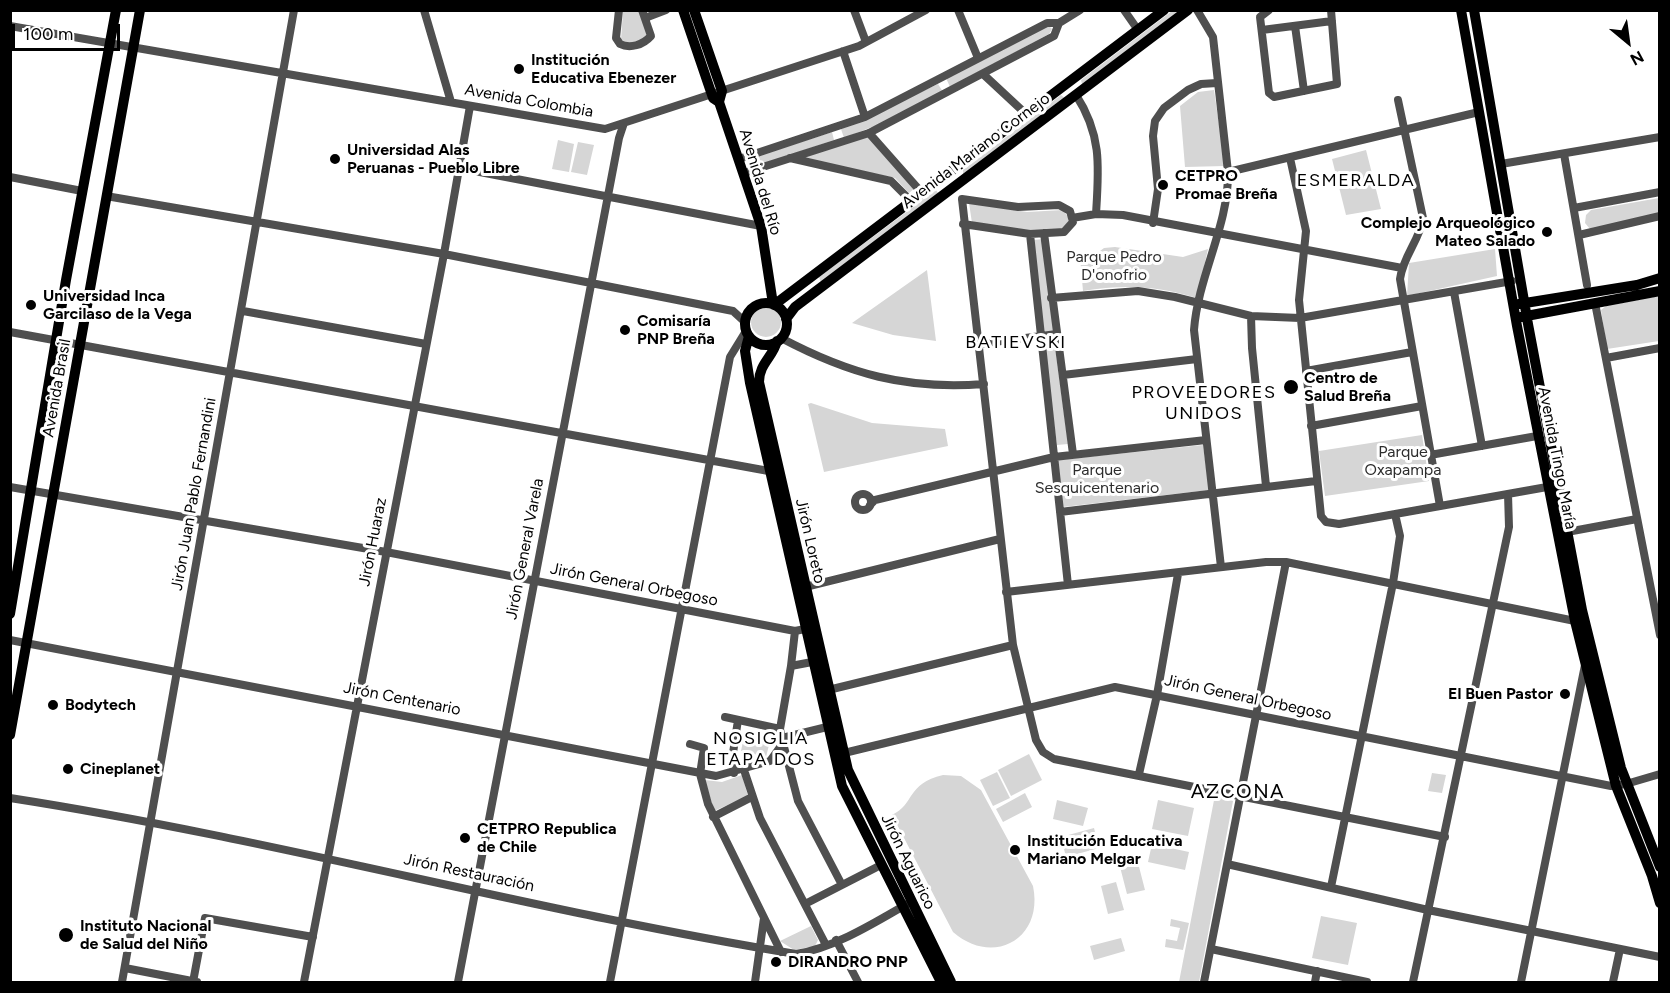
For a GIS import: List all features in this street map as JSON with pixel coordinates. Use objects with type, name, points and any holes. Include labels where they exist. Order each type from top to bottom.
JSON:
[{"type":"main road","name":"Avenida Brasil","points":[[10,614],[82,190],[116,10]]},
{"type":"main road","name":"Avenida Brasil","points":[[10,735],[140,10]]},
{"type":"main road","name":"Avenida Mariano Cornejo","points":[[774,305],[1164,10]]},
{"type":"main road","name":"Avenida Mariano Cornejo","points":[[786,319],[795,307],[1188,10]]},
{"type":"main road","name":"Avenida Tingo María","points":[[1461,10],[1547,487],[1621,785]]},
{"type":"main road","name":"Avenida Tingo María","points":[[1474,10],[1567,532],[1585,665],[1621,785],[1646,846],[1659,903]]},
{"type":"main road","name":"Avenida del Río","points":[[693,14],[761,226],[774,305]]},
{"type":"main road","points":[[1066,84],[1077,85],[1075,95]]},
{"type":"main road","points":[[939,180],[941,188],[954,187],[958,175],[951,171]]},
{"type":"main road","name":"Avenida del Río","points":[[757,305],[764,292],[768,272]]},
{"type":"main road","points":[[812,276],[821,288]]},
{"type":"main road","points":[[1513,306],[1620,288],[1659,278]]},
{"type":"main road","points":[[1515,318],[1659,291]]},
{"type":"main road","points":[[757,305],[774,305],[786,319],[786,329],[779,339],[765,345],[747,329],[749,312],[757,305]]},
{"type":"main road","name":"Jirón Loreto","points":[[747,329],[746,360],[773,472],[805,587],[838,754]]},
{"type":"main road","name":"Jirón Loreto","points":[[779,339],[775,349],[761,367],[759,382],[800,630],[824,691],[827,727],[838,754]]},
{"type":"main road","name":"Jirón Aguarico","points":[[838,754],[842,786],[880,865],[907,904],[951,982]]},
{"type":"main road","name":"Jirón Aguarico","points":[[838,754],[941,982]]},
{"type":"main road","name":"Avenida Tingo María","points":[[1646,846],[1659,867]]},
{"type":"street","name":"Jirón Juan Pablo Fernandini","points":[[122,982],[243,311],[294,10]]},
{"type":"street","points":[[424,10],[451,102]]},
{"type":"street","points":[[619,10],[616,38],[626,47],[649,39],[644,14],[666,10]]},
{"type":"street","points":[[854,10],[867,42]]},
{"type":"street","name":"Avenida Colombia","points":[[10,26],[598,129],[718,96],[843,51],[867,42],[926,10]]},
{"type":"street","points":[[958,10],[978,58]]},
{"type":"street","points":[[739,159],[865,117],[1047,23],[1059,23],[1080,10]]},
{"type":"street","points":[[1124,10],[1138,30]]},
{"type":"street","points":[[1197,10],[1213,38],[1228,172],[1227,192],[1198,303],[1194,330],[1221,567]]},
{"type":"street","points":[[1269,10],[1260,17],[1271,96],[1337,84],[1331,10]]},
{"type":"street","points":[[1262,30],[1332,21]]},
{"type":"street","points":[[744,173],[869,133],[1054,36],[1059,23]]},
{"type":"street","points":[[1295,26],[1304,91]]},
{"type":"street","points":[[843,51],[865,117]]},
{"type":"street","points":[[983,74],[1026,114]]},
{"type":"street","points":[[942,78],[950,92]]},
{"type":"street","points":[[1153,223],[1158,189],[1153,136],[1155,121],[1164,108],[1188,90],[1201,84],[1217,83]]},
{"type":"street","points":[[1075,95],[1092,122],[1094,131],[1098,159],[1096,213]]},
{"type":"street","points":[[1398,100],[1423,219],[1419,233],[1402,268],[1403,300],[1440,506]]},
{"type":"street","name":"Jirón Huaraz","points":[[304,982],[444,254],[470,106]]},
{"type":"street","points":[[1228,172],[1479,112]]},
{"type":"street","name":"Jirón General Varela","points":[[458,982],[533,580],[624,123]]},
{"type":"street","points":[[837,128],[841,142]]},
{"type":"street","points":[[869,133],[922,193]]},
{"type":"street","points":[[1501,164],[1659,137]]},
{"type":"street","points":[[1564,154],[1587,285]]},
{"type":"street","points":[[789,158],[891,181],[911,201]]},
{"type":"street","points":[[1290,158],[1306,231],[1299,285],[1300,318],[1319,510],[1326,522],[1331,524],[1395,514],[1547,487]]},
{"type":"street","points":[[459,168],[761,226]]},
{"type":"street","points":[[10,177],[82,190]]},
{"type":"street","points":[[954,187],[962,198],[963,224],[984,384],[1012,645],[1036,740],[1048,756],[1445,837]]},
{"type":"street","points":[[1574,208],[1659,192]]},
{"type":"street","points":[[106,196],[444,254],[733,311],[747,329],[730,357],[610,982]]},
{"type":"street","points":[[962,198],[1018,207],[1059,205],[1070,211],[1072,218],[1068,230],[1030,234],[963,224]]},
{"type":"street","points":[[1072,218],[1096,213],[1123,215],[1153,223],[1402,268]]},
{"type":"street","points":[[1579,235],[1659,216]]},
{"type":"street","points":[[1044,233],[1073,454]]},
{"type":"street","points":[[1030,234],[1068,585]]},
{"type":"street","points":[[1052,297],[1124,291],[1198,303],[1251,316],[1300,318],[1521,279]]},
{"type":"street","points":[[1454,292],[1482,446]]},
{"type":"street","points":[[1595,303],[1659,635]]},
{"type":"street","points":[[243,311],[426,344]]},
{"type":"street","points":[[1251,316],[1252,348],[1266,486]]},
{"type":"street","points":[[10,332],[773,472]]},
{"type":"street","points":[[978,344],[1057,334]]},
{"type":"street","points":[[779,339],[848,369],[883,379],[933,386],[984,384]]},
{"type":"street","points":[[1606,358],[1659,348]]},
{"type":"street","points":[[1306,371],[1412,352]]},
{"type":"street","points":[[1063,375],[1197,359]]},
{"type":"street","points":[[1311,426],[1422,406]]},
{"type":"street","points":[[1430,455],[1537,435]]},
{"type":"street","points":[[871,501],[1054,457],[1206,440]]},
{"type":"street","points":[[1060,512],[1316,481]]},
{"type":"street","name":"Jirón General Orbegoso","points":[[10,487],[387,552],[682,610],[800,630]]},
{"type":"street","points":[[1413,982],[1509,528],[1508,494]]},
{"type":"street","points":[[1331,887],[1393,583],[1400,536],[1395,514]]},
{"type":"street","points":[[1567,532],[1637,519]]},
{"type":"street","points":[[805,587],[1000,539]]},
{"type":"street","points":[[1006,592],[1178,574],[1221,567],[1286,562],[1579,620]]},
{"type":"street","points":[[1204,982],[1286,562]]},
{"type":"street","points":[[1139,774],[1157,695],[1178,574]]},
{"type":"street","name":"Jirón Loreto","points":[[782,737],[791,666],[800,630]]},
{"type":"street","name":"Jirón Centenario","points":[[10,640],[357,705],[700,774],[716,776],[734,773],[786,756]]},
{"type":"street","points":[[824,691],[1012,645]]},
{"type":"street","points":[[791,666],[812,662]]},
{"type":"street","points":[[1521,982],[1585,665]]},
{"type":"street","name":"Jirón General Orbegoso","points":[[838,754],[1028,706],[1115,687],[1561,777],[1621,785],[1659,774]]},
{"type":"street","points":[[725,717],[782,737],[827,727]]},
{"type":"street","points":[[734,773],[733,753],[738,720]]},
{"type":"street","points":[[782,737],[798,801],[842,885]]},
{"type":"street","points":[[770,761],[782,737]]},
{"type":"street","points":[[690,744],[704,748],[700,774],[713,817],[781,952]]},
{"type":"street","points":[[744,770],[752,797],[826,945]]},
{"type":"street","points":[[713,817],[752,797]]},
{"type":"street","name":"Jirón Restauración","points":[[10,798],[328,858],[622,921],[796,954],[812,952],[907,904]]},
{"type":"street","points":[[1227,864],[1428,910],[1659,957]]},
{"type":"street","points":[[805,904],[880,865]]},
{"type":"street","points":[[125,968],[195,982],[205,918],[313,937]]},
{"type":"street","points":[[755,982],[764,918]]},
{"type":"street","points":[[836,940],[858,982]]},
{"type":"street","points":[[1211,949],[1367,982]]},
{"type":"street","points":[[1613,982],[1620,949]]},
{"type":"street","points":[[1315,982],[1317,971]]},
{"type":"green space","points":[[623,11],[639,11],[650,37],[633,46],[621,40]]},
{"type":"green space","points":[[1172,11],[1189,11],[1083,88],[1081,80]]},
{"type":"green space","points":[[1048,25],[1052,29],[1049,34],[950,87],[946,78]]},
{"type":"green space","points":[[938,84],[943,92],[882,123],[844,138],[841,129]]},
{"type":"green space","points":[[1214,90],[1225,166],[1185,167],[1180,106],[1198,92]]},
{"type":"green space","points":[[1061,95],[1067,100],[963,182],[963,170]]},
{"type":"green space","points":[[832,132],[834,140],[754,167],[751,158]]},
{"type":"green space","points":[[868,136],[915,188],[909,193],[895,178],[805,159],[804,156]]},
{"type":"green space","points":[[558,140],[574,144],[569,172],[552,169]]},
{"type":"green space","points":[[578,142],[594,145],[587,175],[571,172]]},
{"type":"green space","points":[[1366,150],[1381,209],[1346,215],[1332,159]]},
{"type":"green space","points":[[936,190],[941,197],[822,285],[819,277]]},
{"type":"green space","points":[[1659,198],[1659,214],[1590,229],[1585,223],[1586,215],[1591,210]]},
{"type":"green space","points":[[969,203],[1027,212],[1063,210],[1068,217],[1069,228],[1045,232],[972,223]]},
{"type":"green space","points":[[1044,239],[1055,331],[1043,332],[1033,240]]},
{"type":"green space","name":"Parque Pedro D'onofrio","points":[[1115,247],[1183,257],[1208,249],[1197,298],[1141,287],[1113,287],[1083,291],[1080,257],[1104,248]]},
{"type":"green space","points":[[1495,249],[1497,276],[1407,296],[1409,263]]},
{"type":"green space","points":[[927,270],[936,341],[893,335],[852,323]]},
{"type":"green space","points":[[1659,296],[1659,341],[1607,349],[1601,310],[1606,306]]},
{"type":"green space","points":[[766,307],[772,308],[780,316],[780,328],[772,336],[766,337],[760,336],[752,328],[751,322],[752,316],[760,308]]},
{"type":"green space","points":[[1054,340],[1068,444],[1057,445],[1043,341]]},
{"type":"green space","points":[[811,403],[872,423],[945,429],[948,446],[824,472],[808,404]]},
{"type":"green space","name":"Parque Oxapampa","points":[[1422,435],[1429,481],[1325,496],[1319,451]]},
{"type":"green space","name":"Parque Sesquicentenario","points":[[1203,445],[1209,490],[1063,507],[1058,460]]},
{"type":"green space","points":[[745,731],[771,737],[766,757],[741,751]]},
{"type":"green space","points":[[1029,754],[1042,780],[1011,796],[998,770]]},
{"type":"green space","points":[[997,772],[1010,798],[993,806],[980,780]]},
{"type":"green space","points":[[1432,773],[1446,775],[1442,793],[1428,791]]},
{"type":"green space","points":[[742,775],[748,796],[714,811],[705,780],[722,782]]},
{"type":"green space","points":[[943,775],[961,776],[981,790],[1033,886],[1034,905],[1031,920],[1023,933],[1012,942],[999,947],[984,947],[968,942],[953,932],[892,815],[923,783]]},
{"type":"green space","points":[[1025,793],[1032,807],[1003,822],[996,809]]},
{"type":"green space","points":[[1215,795],[1233,801],[1199,982],[1179,982]]},
{"type":"green space","points":[[1057,800],[1088,808],[1083,826],[1053,819]]},
{"type":"green space","points":[[1158,800],[1194,808],[1188,836],[1152,829]]},
{"type":"green space","points":[[1094,828],[1099,848],[1066,857],[1061,837]]},
{"type":"green space","points":[[1152,844],[1189,852],[1185,870],[1148,862]]},
{"type":"green space","points":[[1137,859],[1145,890],[1127,894],[1119,863]]},
{"type":"green space","points":[[1116,882],[1124,910],[1108,914],[1101,886]]},
{"type":"green space","points":[[1321,916],[1357,923],[1348,965],[1312,958]]},
{"type":"green space","points":[[1171,919],[1189,923],[1183,950],[1165,947],[1166,939],[1177,941],[1180,928],[1170,926]]},
{"type":"green space","points":[[811,926],[818,940],[815,946],[794,950],[780,941]]},
{"type":"green space","points":[[1121,938],[1125,951],[1094,960],[1090,946]]},
{"type":"place","name":"Institución Educativa Ebenezer","points":[[519,69]]},
{"type":"place","name":"Universidad Alas Peruanas - Pueblo Libre","points":[[335,159]]},
{"type":"place","name":"CETPRO Promae Breña","points":[[1163,185]]},
{"type":"place","name":"Complejo Arqueológico Mateo Salado","points":[[1547,232]]},
{"type":"place","name":"Universidad Inca Garcilaso de la Vega","points":[[31,305]]},
{"type":"place","name":"Comisaría PNP Breña","points":[[625,330]]},
{"type":"place","name":"Centro de Salud Breña","points":[[1291,387]]},
{"type":"place","name":"El Buen Pastor","points":[[1565,694]]},
{"type":"place","name":"Bodytech","points":[[53,705]]},
{"type":"place","name":"Cineplanet","points":[[68,769]]},
{"type":"place","name":"CETPRO Republica de Chile","points":[[465,838]]},
{"type":"place","name":"Institución Educativa Mariano Melgar","points":[[1015,850]]},
{"type":"place","name":"Instituto Nacional de Salud del Niño","points":[[66,935]]},
{"type":"place","name":"DIRANDRO PNP","points":[[776,962]]},
{"type":"district","name":"ESMERALDA","points":[[1356,181]]},
{"type":"district","name":"BATIEVSKI","points":[[1016,343]]},
{"type":"district","name":"PROVEEDORES UNIDOS","points":[[1204,403]]},
{"type":"district","name":"NOSIGLIA ETAPA DOS","points":[[761,750]]},
{"type":"district","name":"AZCONA","points":[[1238,792]]}]
